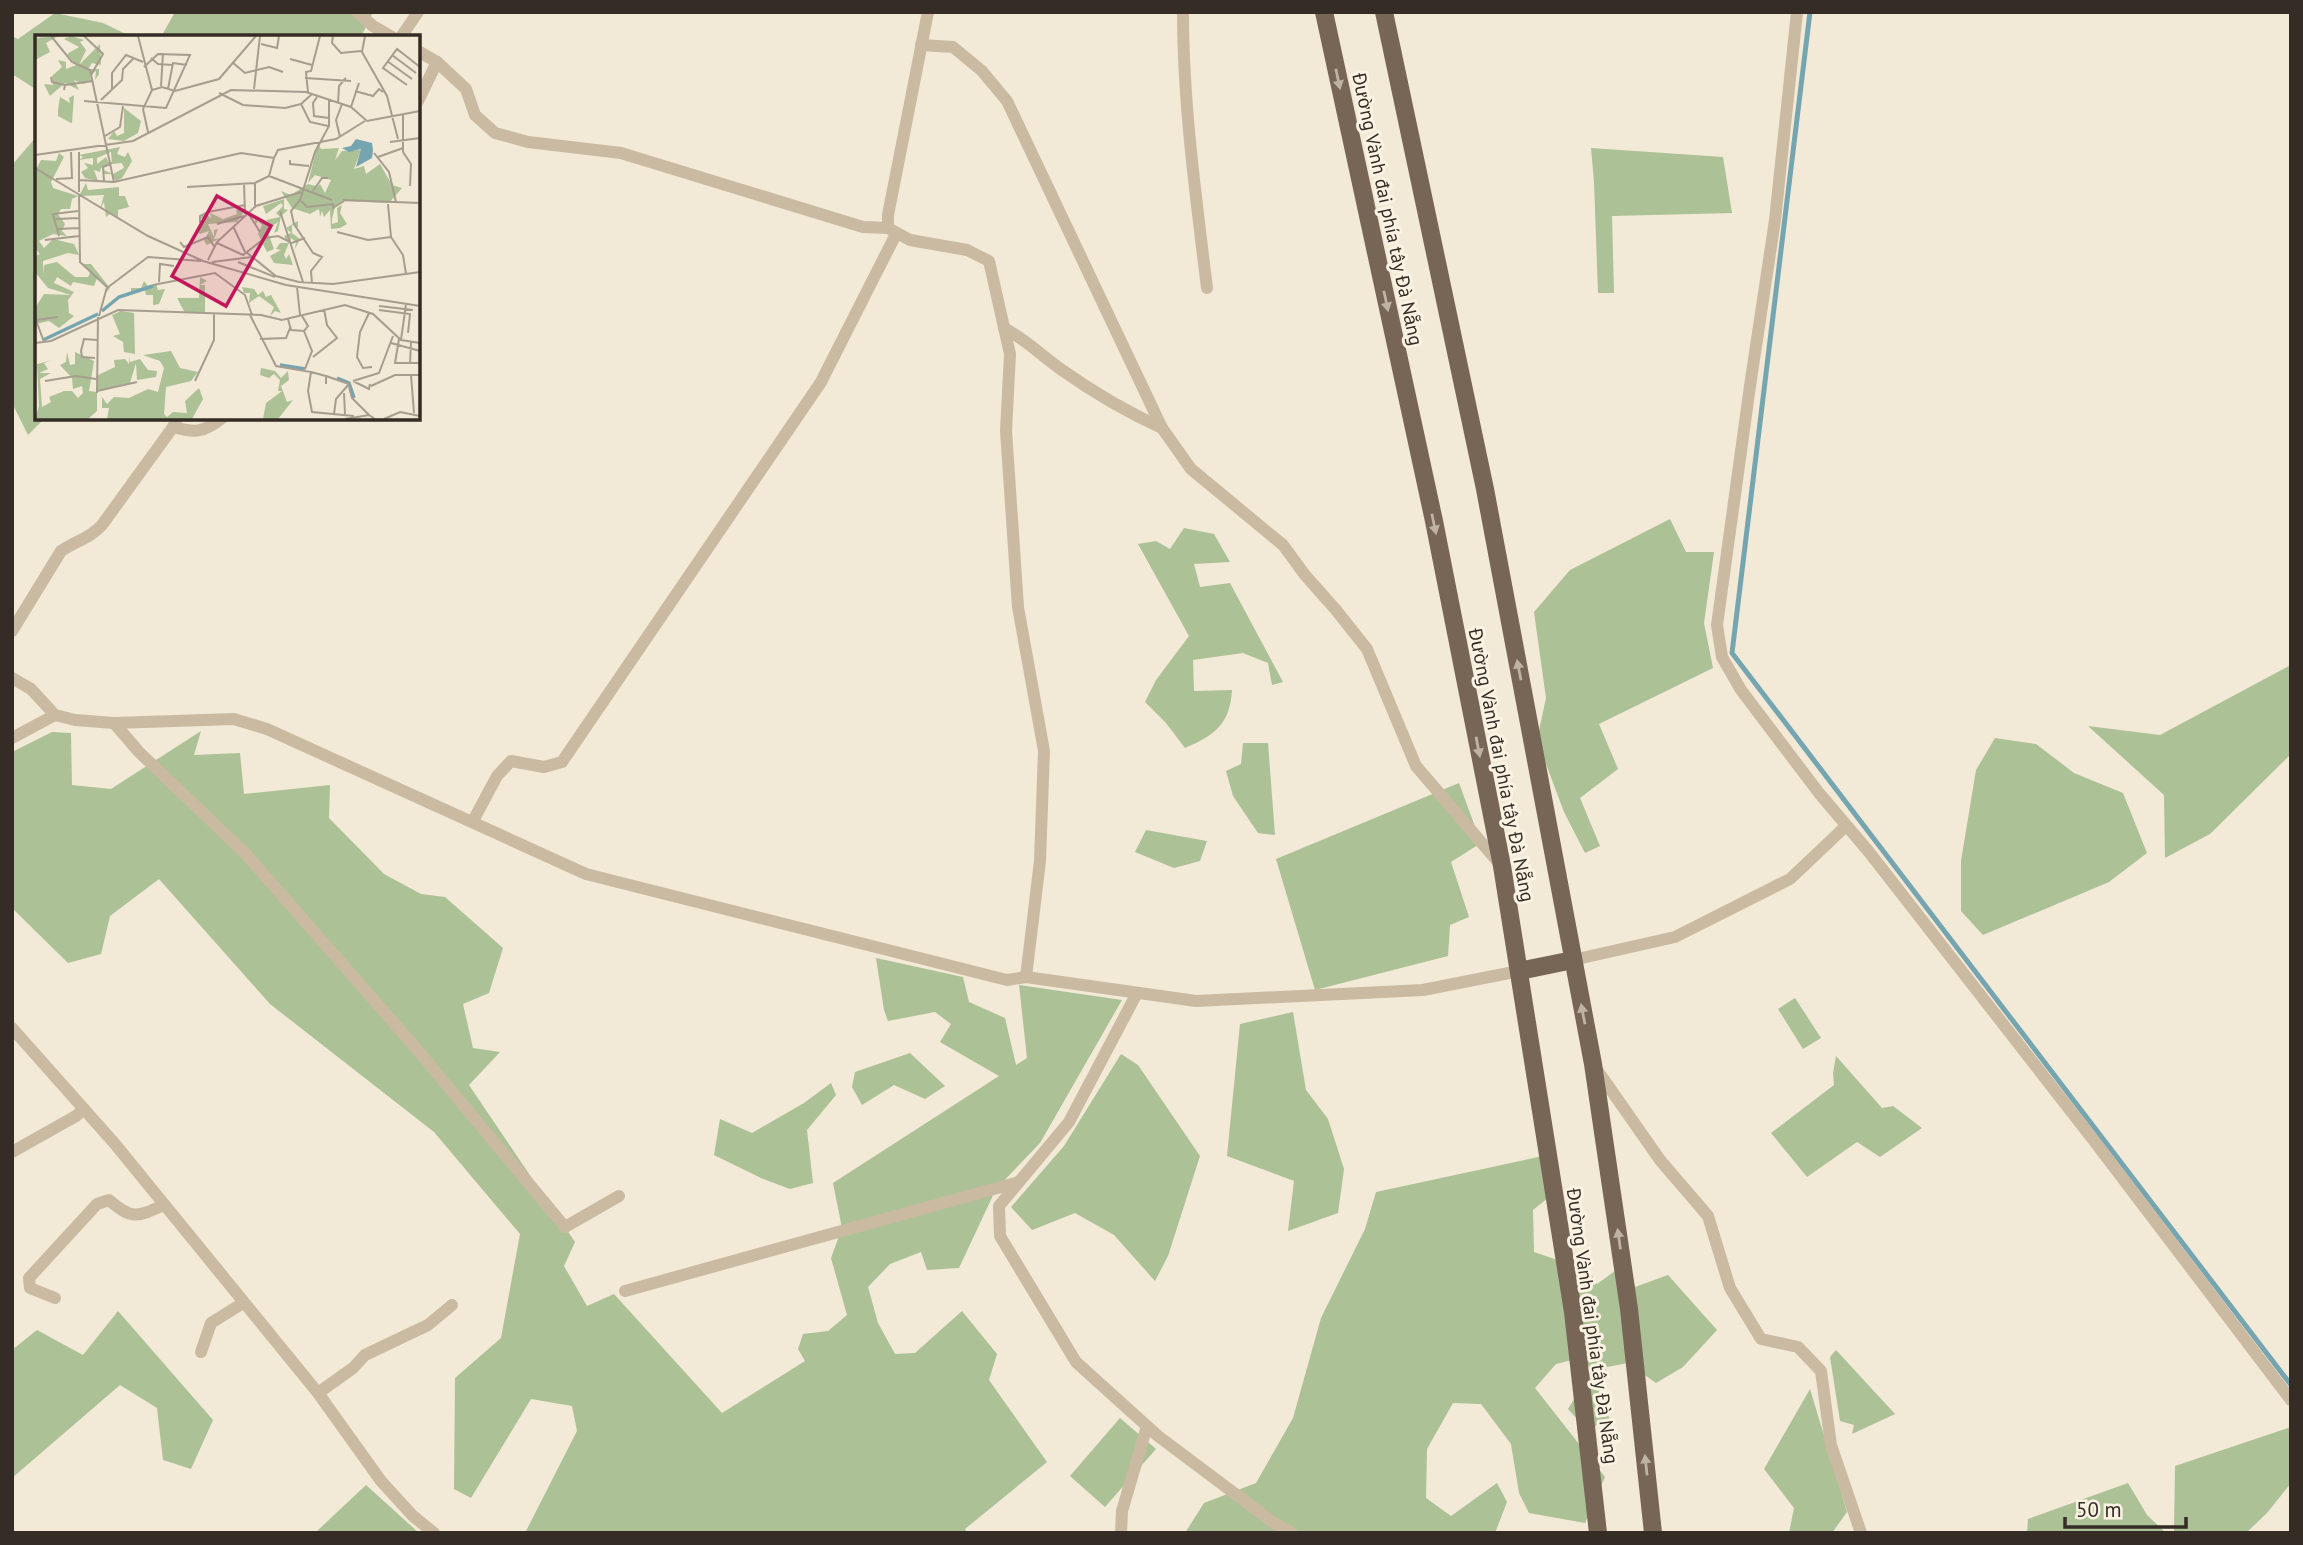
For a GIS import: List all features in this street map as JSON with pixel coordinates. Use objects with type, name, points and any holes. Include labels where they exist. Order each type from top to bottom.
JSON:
[{"type":"main road","name":"Đường Vành đai phía tây Đà Nẵng","points":[[1324,12],[1434,521],[1502,866],[1573,1312],[1598,1533]]},
{"type":"main road","name":"Đường Vành đai phía tây Đà Nẵng","points":[[1384,12],[1485,489],[1592,1064],[1629,1309],[1653,1533]]},
{"type":"main road","points":[[1519,971],[1573,960]]},
{"type":"street","points":[[357,12],[389,35]]},
{"type":"street","points":[[402,35],[418,12]]},
{"type":"street","points":[[473,821],[497,776],[511,761],[544,767],[562,762],[821,382],[892,231],[888,215],[928,12]]},
{"type":"street","points":[[1183,12],[1192,164],[1207,288]]},
{"type":"street","points":[[1797,12],[1775,220],[1717,625],[1722,657],[1741,690],[2087,1131],[2291,1400]]},
{"type":"street","points":[[921,45],[953,47],[982,71],[1007,102],[1162,428],[1192,469],[1283,545],[1367,649],[1416,766],[1502,866]]},
{"type":"street","points":[[420,52],[437,62],[466,89],[475,115],[495,133],[528,142],[621,153],[863,227],[892,231],[911,240],[967,250],[989,261],[1010,354],[1006,431],[1018,607],[1044,751],[1040,861],[1026,977]]},
{"type":"street","points":[[420,97],[437,62]]},
{"type":"street","points":[[1004,328],[1021,337],[1062,370],[1117,405],[1162,428]]},
{"type":"street","points":[[12,631],[61,551],[91,536],[102,525],[175,423],[194,433],[211,427],[220,420]]},
{"type":"street","points":[[12,678],[31,689],[55,715],[75,719],[114,723],[234,719],[268,729],[586,874],[1007,980],[1026,977],[1196,1001],[1423,990],[1519,971]]},
{"type":"street","points":[[12,737],[55,715]]},
{"type":"street","points":[[114,723],[139,752],[245,853],[415,1047],[565,1227],[618,1196]]},
{"type":"street","points":[[1573,960],[1675,937],[1790,879],[1846,826]]},
{"type":"street","points":[[1138,993],[1069,1122],[999,1206],[1000,1236],[1076,1362],[1147,1426],[1274,1523],[1292,1533]]},
{"type":"street","points":[[12,1028],[84,1109],[318,1393],[381,1481],[413,1516],[434,1533]]},
{"type":"street","points":[[1592,1064],[1660,1160],[1708,1216],[1730,1289],[1761,1339],[1798,1347],[1821,1371],[1831,1445],[1861,1533]]},
{"type":"street","points":[[12,1152],[84,1109]]},
{"type":"street","points":[[625,1291],[1019,1182]]},
{"type":"street","points":[[55,1298],[30,1288],[29,1278],[97,1204],[109,1200],[124,1213],[133,1216],[145,1214],[164,1205]]},
{"type":"street","points":[[201,1352],[211,1323],[243,1303]]},
{"type":"street","points":[[318,1393],[353,1368],[365,1355],[428,1325],[452,1306]]},
{"type":"street","points":[[1121,1533],[1122,1511],[1147,1426]]},
{"type":"green space","points":[[175,12],[373,12],[362,35],[162,35]]},
{"type":"green space","points":[[55,13],[103,23],[128,35],[35,35],[35,89],[12,74],[12,36],[18,39]]},
{"type":"green space","points":[[35,138],[35,420],[43,420],[28,435],[12,403],[12,165]]},
{"type":"green space","points":[[1591,148],[1723,157],[1732,213],[1612,216],[1614,293],[1598,293]]},
{"type":"green space","points":[[1670,519],[1686,552],[1714,552],[1704,623],[1713,668],[1599,724],[1618,769],[1580,798],[1600,846],[1585,853],[1564,812],[1537,740],[1546,698],[1534,612],[1570,570]]},
{"type":"green space","points":[[1184,528],[1214,534],[1230,562],[1194,564],[1200,587],[1230,583],[1283,682],[1272,685],[1268,663],[1243,653],[1193,660],[1194,691],[1232,690],[1231,702],[1224,720],[1213,733],[1185,748],[1145,702],[1156,680],[1189,636],[1138,544],[1156,541],[1170,549]]},
{"type":"green space","points":[[2291,665],[2291,754],[2210,834],[2165,858],[2164,795],[2088,726],[2160,735]]},
{"type":"green space","points":[[201,731],[194,755],[240,753],[244,794],[330,785],[329,818],[384,874],[421,894],[445,897],[503,948],[489,993],[463,1004],[473,1048],[500,1052],[469,1085],[575,1242],[564,1266],[587,1306],[614,1294],[722,1413],[805,1361],[798,1349],[803,1334],[828,1331],[847,1315],[831,1258],[842,1228],[833,1183],[999,1076],[940,1042],[951,1024],[935,1012],[888,1021],[876,958],[963,977],[969,1002],[1005,1018],[1016,1065],[1027,1058],[1019,985],[1122,1000],[1040,1143],[996,1189],[959,1268],[927,1270],[921,1252],[890,1264],[868,1287],[878,1323],[895,1354],[915,1353],[962,1311],[997,1354],[989,1380],[1047,1462],[965,1529],[967,1533],[525,1533],[577,1431],[572,1406],[531,1399],[471,1498],[454,1489],[455,1378],[501,1338],[520,1234],[434,1132],[270,1004],[159,879],[110,916],[101,954],[68,963],[12,908],[12,752],[52,732],[71,733],[72,785],[111,789]]},
{"type":"green space","points":[[1995,738],[2036,744],[2074,773],[2123,793],[2147,853],[2109,882],[1983,935],[1961,911],[1961,861],[1976,770]]},
{"type":"green space","points":[[1243,743],[1268,743],[1275,835],[1258,833],[1233,796],[1226,771],[1241,764]]},
{"type":"green space","points":[[1459,783],[1481,843],[1451,862],[1469,917],[1450,925],[1448,956],[1315,990],[1276,859]]},
{"type":"green space","points":[[1146,830],[1207,841],[1200,861],[1174,868],[1135,852]]},
{"type":"green space","points":[[1795,998],[1821,1038],[1803,1049],[1778,1009]]},
{"type":"green space","points":[[1293,1012],[1306,1090],[1328,1119],[1344,1169],[1338,1213],[1288,1231],[1294,1181],[1227,1156],[1240,1024]]},
{"type":"green space","points":[[910,1053],[945,1086],[925,1099],[894,1085],[862,1105],[852,1087],[855,1072]]},
{"type":"green space","points":[[1121,1054],[1138,1065],[1200,1156],[1168,1256],[1155,1281],[1114,1235],[1075,1213],[1032,1230],[1011,1207],[1064,1146]]},
{"type":"green space","points":[[1836,1056],[1882,1108],[1893,1106],[1922,1128],[1880,1157],[1857,1142],[1807,1177],[1771,1133],[1834,1085]]},
{"type":"green space","points":[[831,1083],[836,1095],[807,1130],[813,1183],[790,1189],[714,1155],[720,1119],[752,1133],[804,1103]]},
{"type":"green space","points":[[1543,1156],[1553,1194],[1533,1210],[1534,1252],[1587,1267],[1597,1284],[1626,1263],[1635,1287],[1668,1275],[1717,1330],[1683,1367],[1656,1383],[1628,1363],[1607,1367],[1598,1396],[1610,1419],[1587,1430],[1568,1409],[1591,1371],[1584,1357],[1556,1364],[1535,1388],[1605,1477],[1585,1523],[1529,1513],[1519,1493],[1511,1444],[1481,1404],[1453,1403],[1427,1449],[1426,1498],[1451,1516],[1497,1483],[1507,1502],[1495,1533],[1185,1533],[1204,1503],[1256,1483],[1293,1418],[1321,1318],[1365,1229],[1376,1192]]},
{"type":"green space","points":[[118,1311],[213,1420],[191,1469],[163,1460],[157,1408],[120,1385],[12,1478],[12,1350],[37,1330],[83,1355]]},
{"type":"green space","points":[[1836,1350],[1895,1414],[1852,1434],[1854,1425],[1840,1421],[1830,1357]]},
{"type":"green space","points":[[1810,1389],[1847,1512],[1832,1533],[1789,1533],[1794,1508],[1764,1469]]},
{"type":"green space","points":[[1120,1418],[1156,1449],[1105,1507],[1070,1476]]},
{"type":"green space","points":[[2291,1427],[2291,1483],[2267,1513],[2246,1533],[2174,1533],[2175,1466]]},
{"type":"green space","points":[[2128,1483],[2147,1515],[2166,1533],[2027,1533],[2028,1519]]},
{"type":"green space","points":[[366,1485],[419,1533],[315,1533]]},
{"type":"waterway","points":[[1810,12],[1732,653],[2291,1385]]}]
